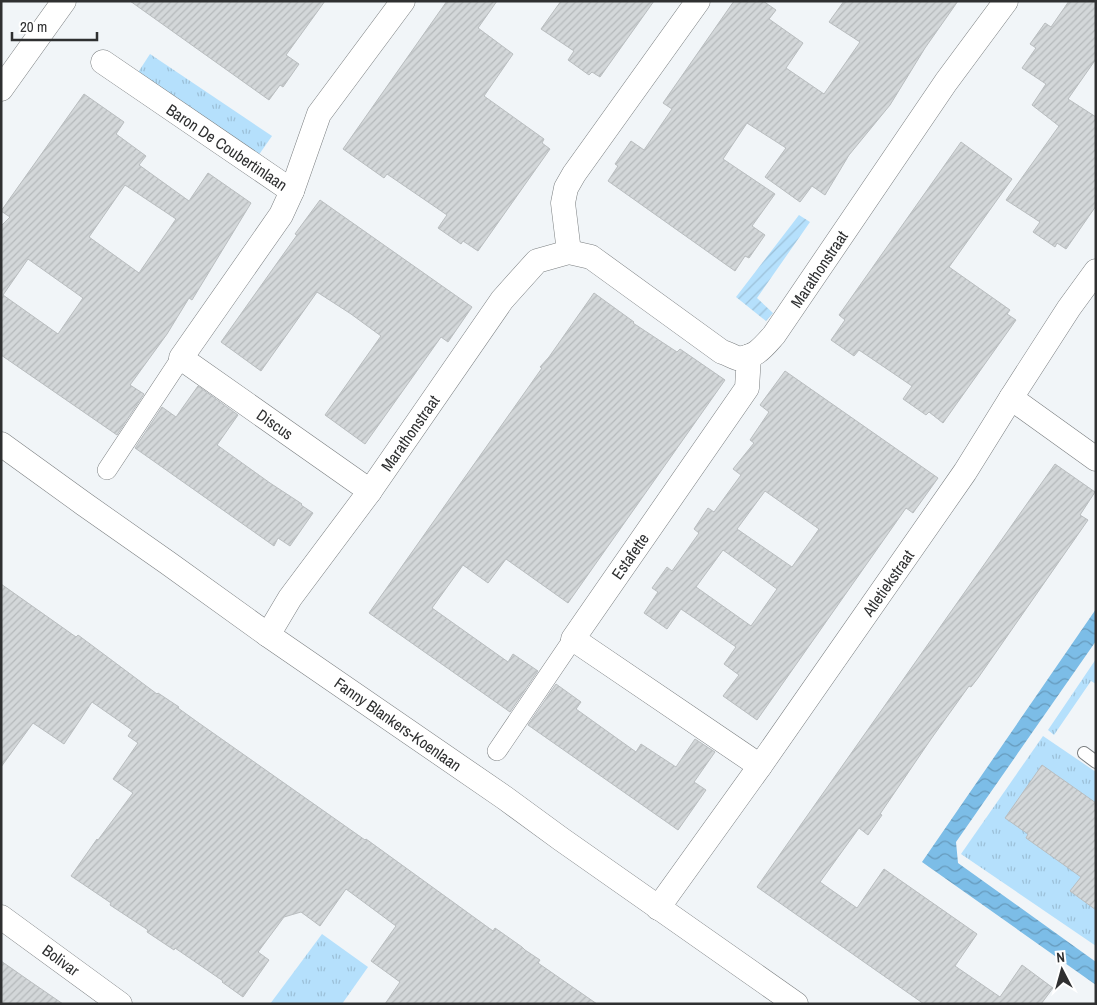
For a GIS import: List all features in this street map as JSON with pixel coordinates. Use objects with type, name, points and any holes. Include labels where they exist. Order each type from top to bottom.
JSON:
[{"type":"street","points":[[1,88],[64,1]]},
{"type":"street","name":"Baron De Coubertinlaan","points":[[103,62],[292,191],[319,114],[402,1]]},
{"type":"street","points":[[698,1],[574,174],[566,188],[564,203],[569,252],[590,257],[722,352],[737,358],[749,356]]},
{"type":"street","name":"Marathonstraat","points":[[749,356],[760,350],[774,335],[946,82],[1006,1]]},
{"type":"street","points":[[107,470],[181,358],[281,215],[292,191]]},
{"type":"street","name":"Marathonstraat","points":[[268,635],[290,598],[370,490],[502,300],[537,261],[569,252]]},
{"type":"street","name":"Atletiekstraat","points":[[658,908],[760,766],[965,472],[1069,308],[1096,271]]},
{"type":"street","name":"Estafette","points":[[497,752],[747,388],[749,356]]},
{"type":"street","name":"Discus","points":[[181,358],[370,490]]},
{"type":"street","points":[[1011,398],[1096,459]]},
{"type":"street","name":"Fanny Blankers-Koenlaan","points":[[1,444],[268,635],[505,798],[796,1004]]},
{"type":"street","points":[[573,639],[760,766]]},
{"type":"street","name":"Bolivar","points":[[1,917],[120,1004]]},
{"type":"lane","points":[[1084,753],[1096,762]]},
{"type":"green space","points":[[150,54],[272,136],[258,156],[137,74]]},
{"type":"green space","points":[[799,215],[810,222],[757,298],[773,313],[766,321],[736,297]]},
{"type":"green space","points":[[1096,659],[1096,684],[1091,681],[1054,735],[1048,730]]},
{"type":"green space","points":[[1043,736],[1096,772],[1096,946],[961,854]]},
{"type":"green space","points":[[322,934],[368,967],[342,1004],[270,1004]]},
{"type":"water","points":[[1096,609],[1096,641],[956,842],[958,863],[1096,962],[1096,985],[922,862]]},
{"type":"building","points":[[130,1],[325,1],[286,55],[299,64],[283,87],[280,85],[269,100]]},
{"type":"building","points":[[447,1],[497,1],[478,28],[513,54],[484,96],[544,139],[542,143],[550,149],[478,251],[463,241],[461,244],[438,228],[447,215],[387,174],[384,178],[343,149]]},
{"type":"building","points":[[561,1],[654,1],[600,77],[592,72],[589,75],[568,60],[574,51],[541,29]]},
{"type":"building","points":[[734,1],[763,1],[776,10],[769,19],[803,43],[786,68],[824,94],[860,42],[829,22],[844,1],[958,1],[925,48],[890,105],[849,155],[825,195],[812,186],[800,202],[765,177],[786,148],[747,123],[723,159],[775,194],[752,226],[765,235],[749,258],[745,256],[735,271],[608,181],[618,166],[615,164],[631,141],[644,150],[672,109],[663,103]]},
{"type":"building","points":[[1069,1],[1096,1],[1096,59],[1068,99],[1096,117],[1096,206],[1066,249],[1057,243],[1055,247],[1033,232],[1040,222],[1006,200],[1059,126],[1032,105],[1046,84],[1022,68],[1036,48],[1030,44],[1045,23],[1051,27]]},
{"type":"building","points":[[84,94],[124,122],[116,134],[146,156],[139,165],[189,201],[208,173],[251,203],[192,300],[189,298],[167,334],[130,385],[144,394],[117,435],[1,355],[1,226],[10,217],[1,211]],"holes":[[[125,185],[176,219],[139,273],[89,237]],[[28,259],[83,298],[58,334],[3,295]]]},
{"type":"building","points":[[961,142],[1012,179],[949,267],[1010,310],[1007,314],[1016,320],[943,423],[929,412],[926,415],[903,399],[912,386],[859,350],[854,356],[831,340],[845,320],[839,315]]},
{"type":"building","points":[[320,200],[472,307],[448,342],[441,337],[365,444],[325,415],[381,336],[351,314],[317,292],[261,371],[221,342]]},
{"type":"building","points":[[594,293],[633,323],[677,352],[680,349],[725,380],[568,603],[506,559],[488,583],[463,565],[432,608],[508,662],[513,654],[538,671],[510,712],[369,613],[542,368],[540,367]]},
{"type":"building","points":[[785,371],[938,478],[913,513],[906,508],[757,720],[723,696],[739,675],[724,664],[736,647],[681,609],[667,629],[644,613],[658,592],[652,588],[667,567],[672,571],[699,533],[694,529],[708,508],[714,512],[741,475],[733,469],[754,443],[750,440],[769,412],[760,405]],"holes":[[[765,491],[819,529],[792,567],[737,529]],[[723,550],[777,589],[751,626],[696,587]]]},
{"type":"building","points":[[198,386],[238,415],[217,445],[313,513],[290,546],[278,538],[274,546],[135,448],[162,407],[176,417]]},
{"type":"building","points":[[1055,464],[1095,492],[1080,515],[1088,520],[978,678],[971,687],[969,686],[931,739],[868,835],[859,828],[820,882],[857,908],[884,869],[977,934],[955,966],[1000,997],[1022,965],[1053,988],[1041,1004],[924,1004],[757,887]]},
{"type":"building","points":[[1,584],[76,637],[78,635],[157,694],[179,707],[196,721],[366,839],[493,931],[495,928],[522,947],[540,960],[538,963],[597,1004],[385,1004],[400,982],[371,961],[396,926],[346,889],[320,926],[301,912],[284,917],[258,952],[269,960],[243,997],[175,948],[174,950],[147,932],[148,930],[71,876],[133,793],[113,779],[138,743],[128,736],[132,730],[92,702],[64,744],[33,723],[1,767]]},
{"type":"building","points":[[556,684],[581,702],[576,709],[636,752],[641,744],[676,767],[695,739],[715,752],[694,782],[706,790],[678,830],[528,725]]},
{"type":"building","points":[[1042,765],[1096,803],[1096,910],[1070,891],[1081,877],[1026,838],[1028,834],[1005,818]]},
{"type":"building","points":[[1,961],[31,982],[63,1004],[1,1004]]}]
